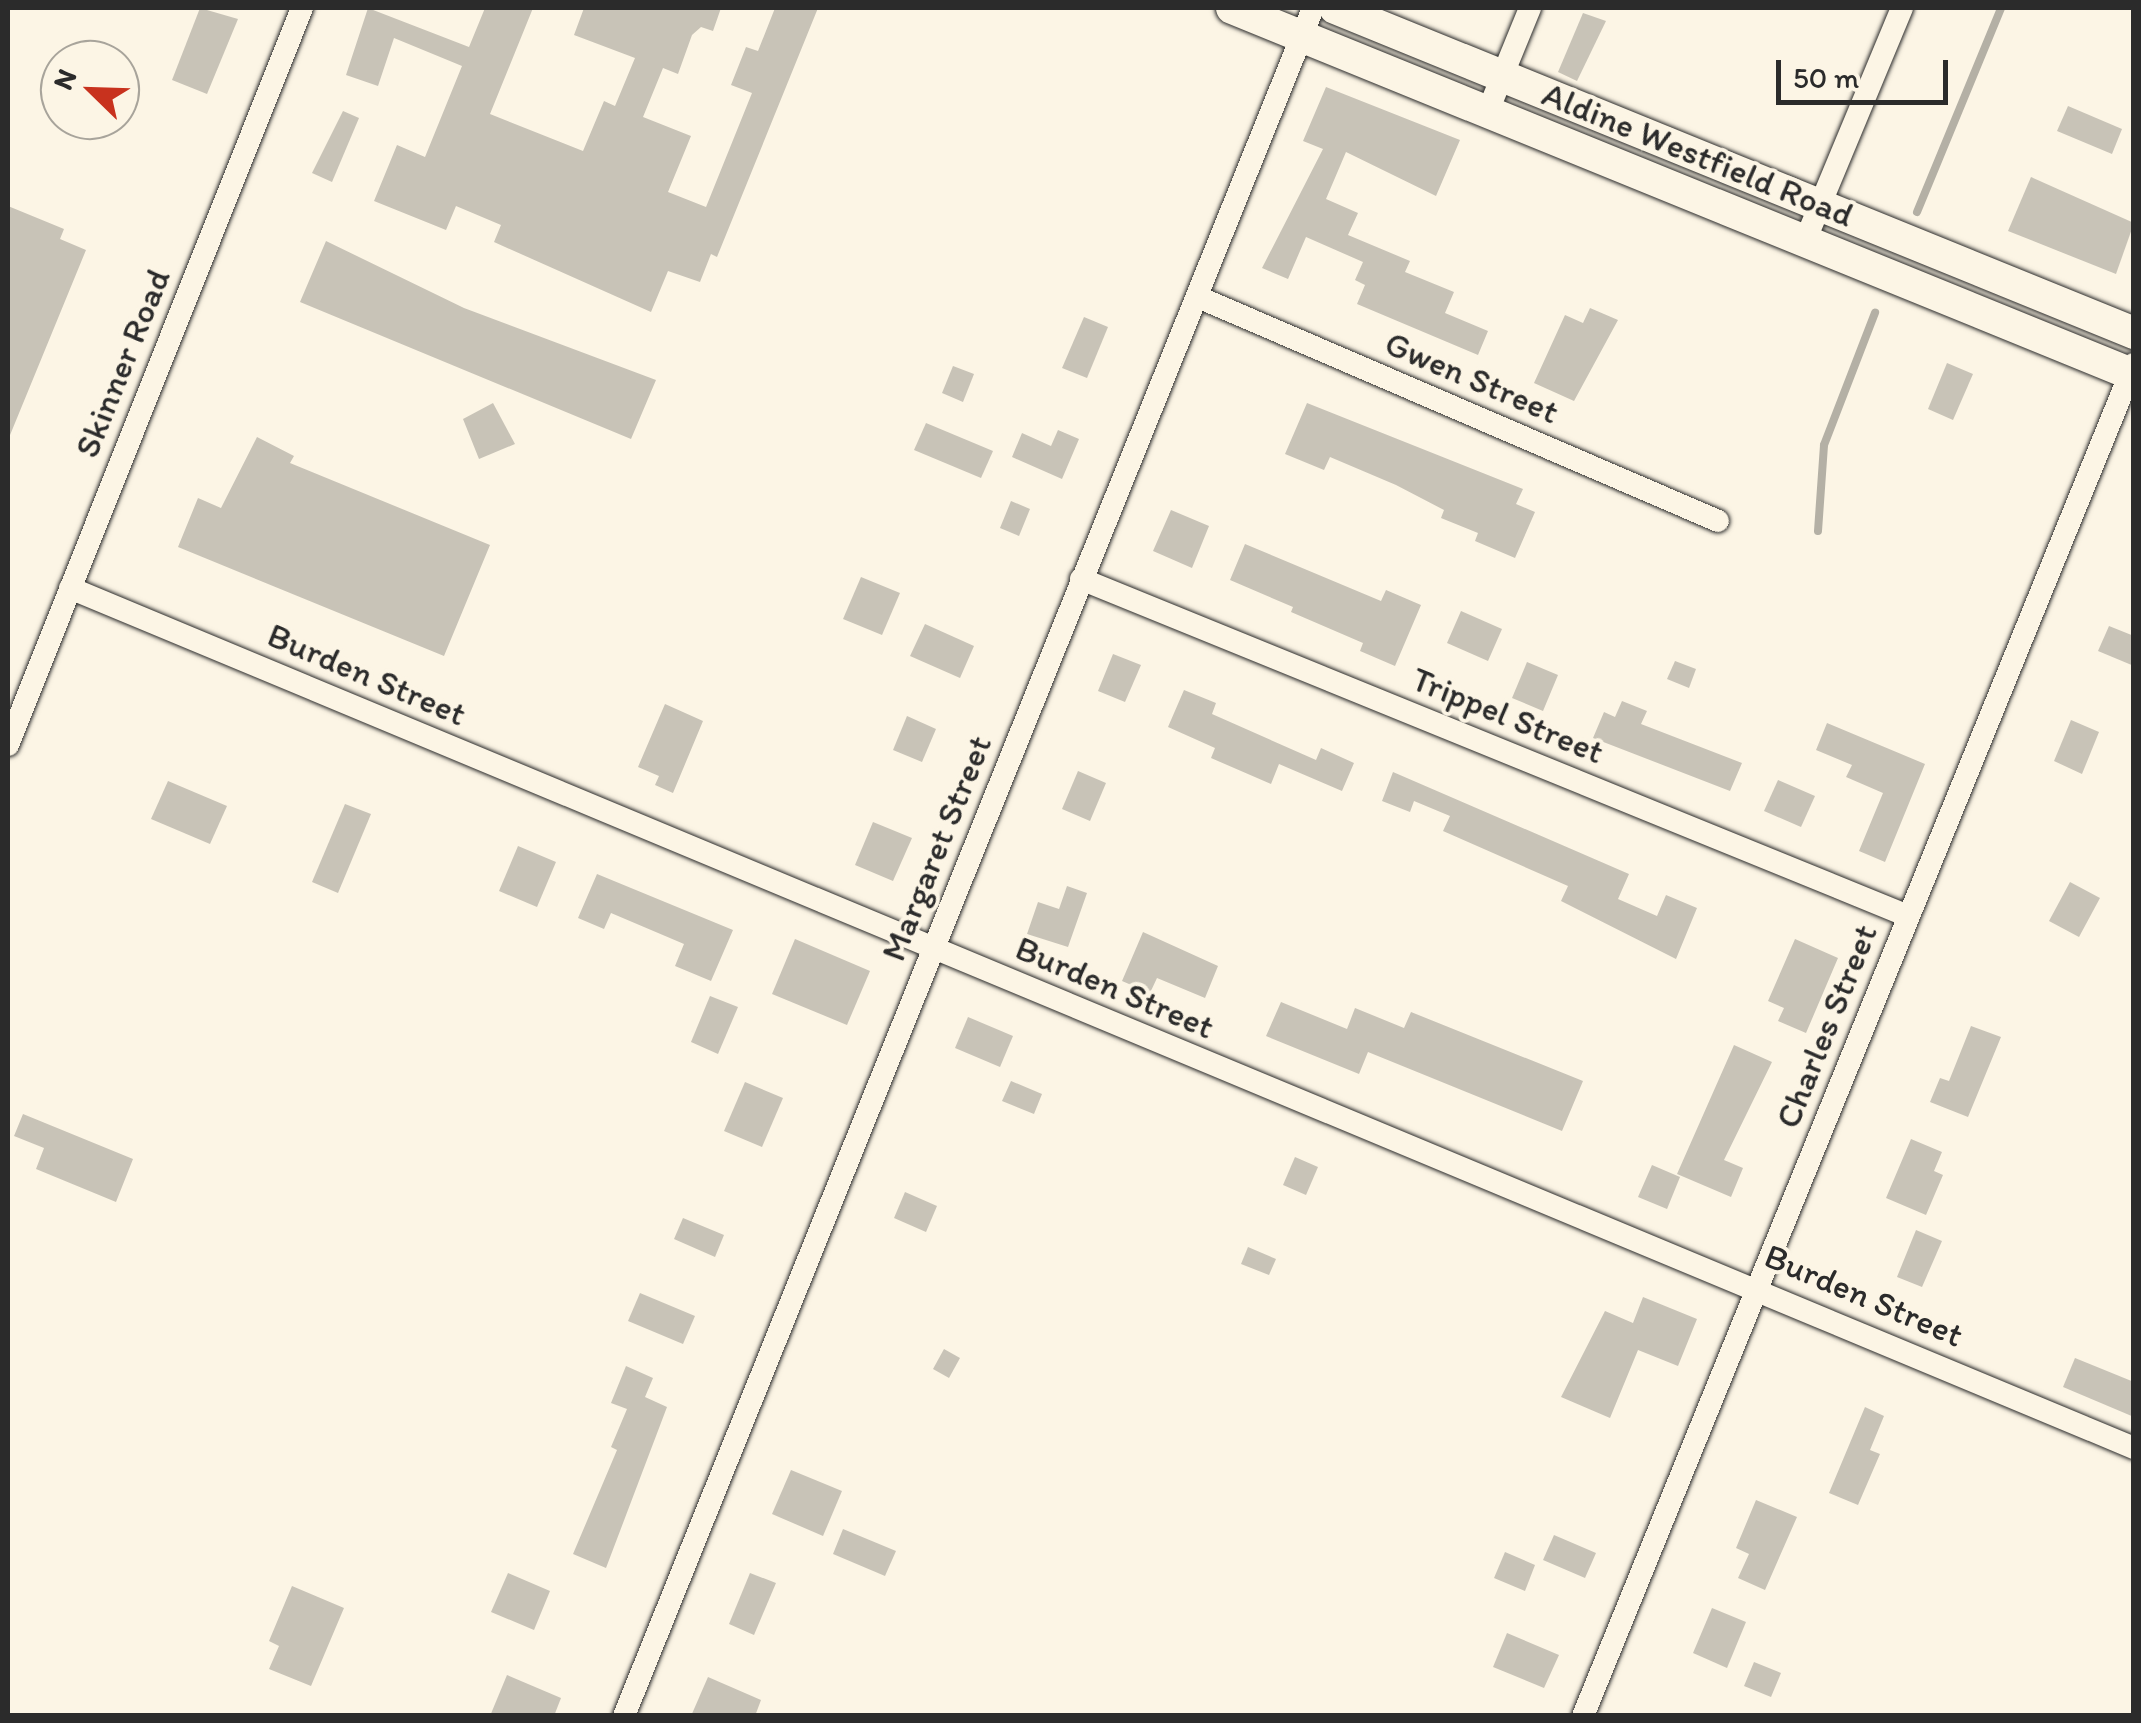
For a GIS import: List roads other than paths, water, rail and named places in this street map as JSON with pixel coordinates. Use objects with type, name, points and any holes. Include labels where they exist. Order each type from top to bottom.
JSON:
[{"type":"main road","name":"Aldine Westfield Road","points":[[1232,8],[1307,22],[1488,111],[2132,371]]},
{"type":"main road","name":"Aldine Westfield Road","points":[[1335,8],[2134,332]]},
{"type":"street","name":"Skinner Road","points":[[8,745],[302,8]]},
{"type":"street","points":[[1488,111],[1530,8]]},
{"type":"street","points":[[1805,241],[1902,8]]},
{"type":"street","name":"Margaret Street","points":[[624,1716],[1307,22]]},
{"type":"street","name":"Gwen Street","points":[[1198,296],[1718,521]]},
{"type":"street","name":"Charles Street","points":[[1584,1716],[2132,371]]},
{"type":"street","name":"Trippel Street","points":[[1081,579],[1908,916]]},
{"type":"street","name":"Burden Street","points":[[70,588],[933,949],[1758,1286],[2134,1448]]},
{"type":"waterway","points":[[1917,212],[2001,8]]},
{"type":"waterway","points":[[1818,531],[1824,445],[1875,313]]}]
